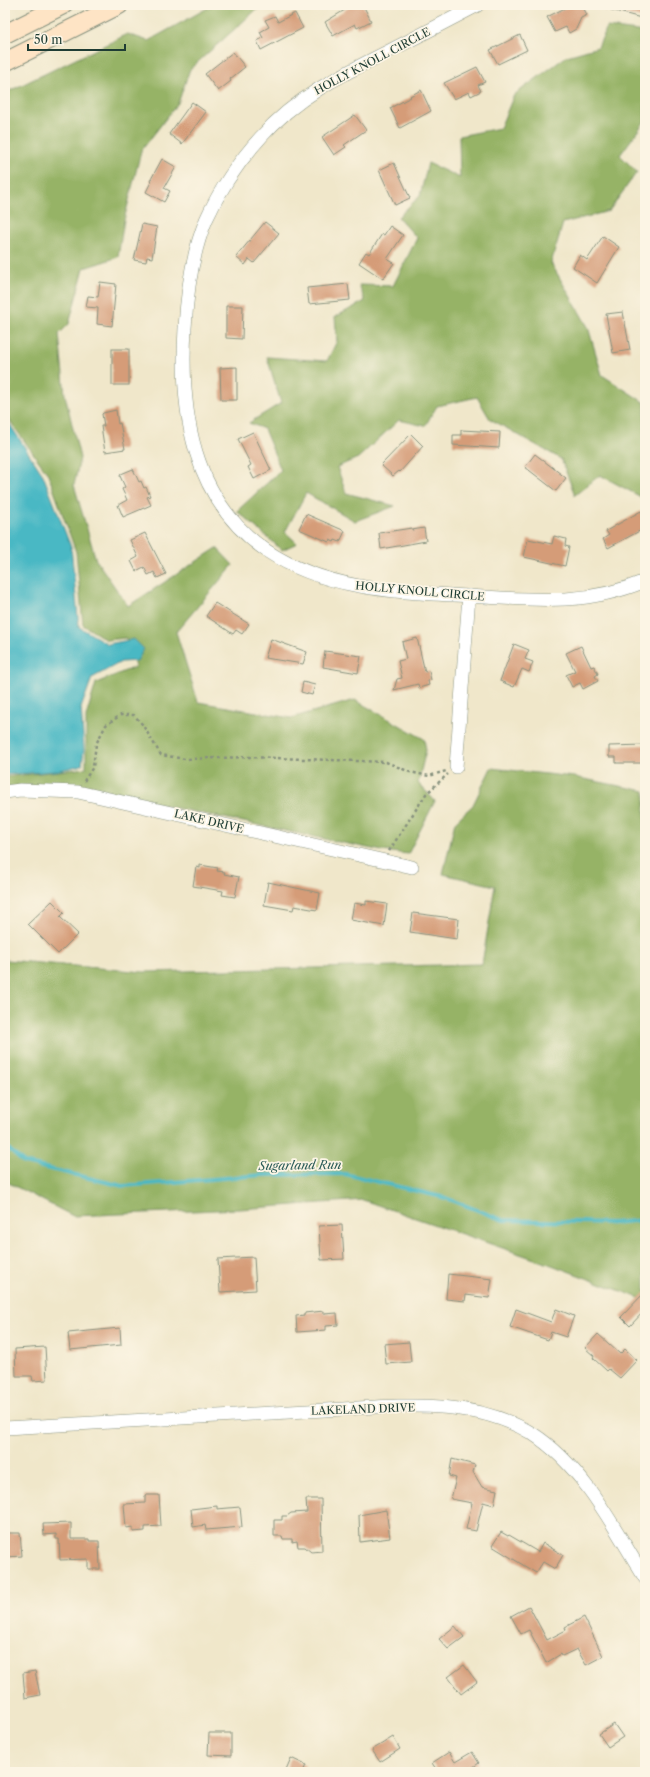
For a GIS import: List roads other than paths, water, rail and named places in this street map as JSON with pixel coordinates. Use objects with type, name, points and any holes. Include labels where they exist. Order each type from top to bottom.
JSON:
[{"type":"main road","points":[[5,34],[63,5]]},
{"type":"main road","points":[[5,62],[119,5]]},
{"type":"street","name":"HOLLY KNOLL CIRCLE","points":[[478,5],[338,77],[301,100],[262,136],[238,165],[220,193],[206,220],[191,269],[187,300],[184,340],[184,377],[188,417],[197,458],[218,500],[232,519],[249,536],[289,564],[328,579],[389,590],[541,600],[567,600],[596,596],[645,581]]},
{"type":"street","points":[[456,768],[469,596]]},
{"type":"street","name":"LAKE DRIVE","points":[[5,792],[20,790],[78,792],[412,867]]},
{"type":"street","name":"LAKELAND DRIVE","points":[[5,1428],[377,1407],[439,1407],[487,1414],[519,1426],[549,1446],[564,1460],[600,1505],[645,1578]]},
{"type":"water","points":[[5,417],[43,475],[71,547],[79,627],[108,644],[134,639],[144,649],[137,661],[121,662],[92,678],[81,708],[84,749],[82,765],[56,771],[5,775]]},
{"type":"waterway","name":"Sugarland Run","points":[[5,1146],[24,1163],[123,1186],[263,1175],[345,1174],[446,1198],[503,1220],[613,1223],[645,1220]]}]
